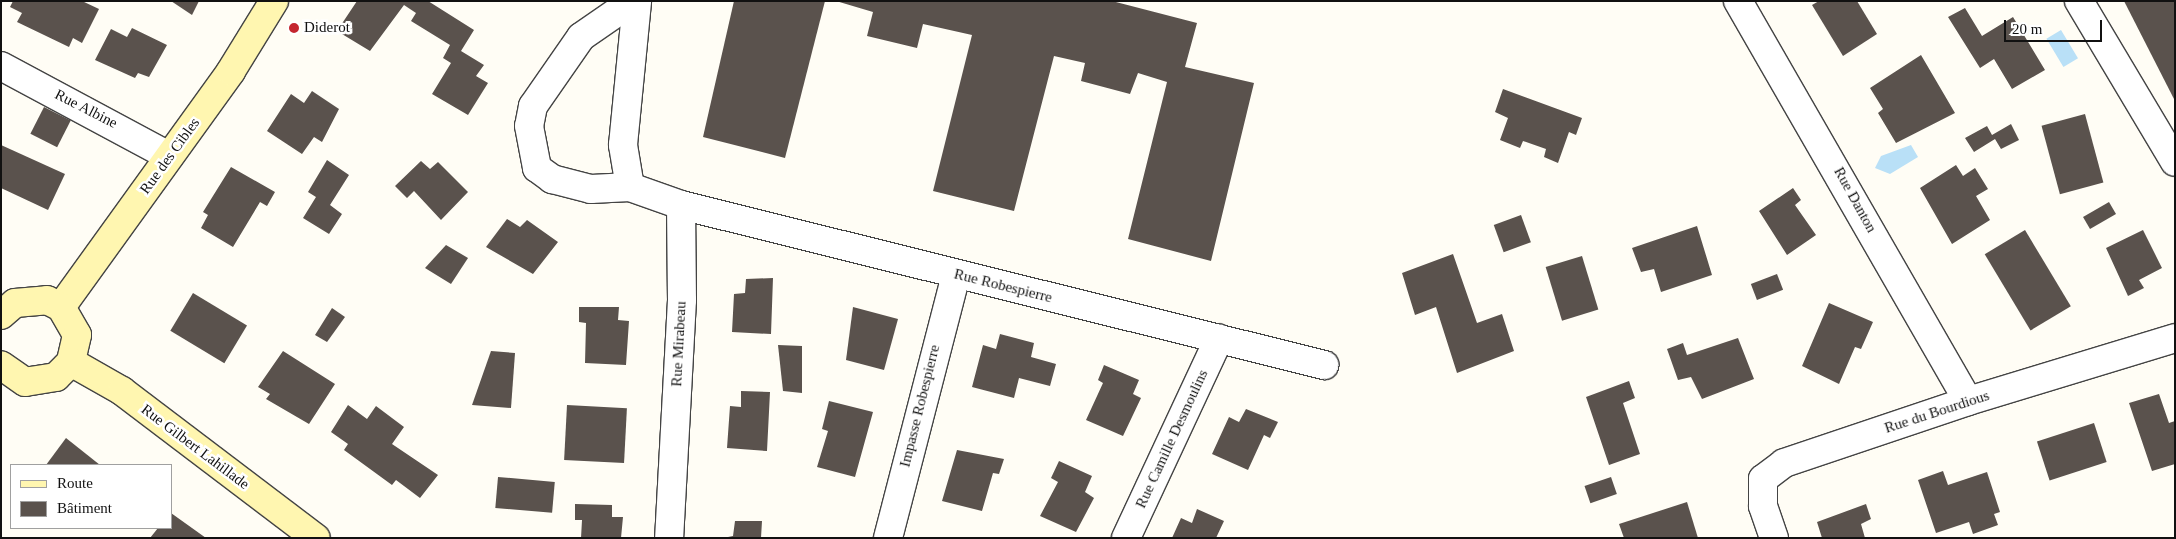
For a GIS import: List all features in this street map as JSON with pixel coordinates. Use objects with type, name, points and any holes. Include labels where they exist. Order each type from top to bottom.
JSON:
[{"type":"street","name":"Rue des Cibles","points":[[61,307],[169,156],[274,1]]},
{"type":"street","points":[[633,1],[581,36],[533,106],[529,126],[537,168],[552,179],[591,189],[630,187],[681,205]]},
{"type":"street","points":[[630,187],[623,145],[637,1]]},
{"type":"street","name":"Rue Danton","points":[[1738,1],[1968,400]]},
{"type":"street","points":[[2079,1],[2175,162]]},
{"type":"street","name":"Rue Albine","points":[[1,66],[169,156]]},
{"type":"street","name":"Rue Robespierre","points":[[681,205],[956,275],[1324,365]]},
{"type":"street","name":"Rue Mirabeau","points":[[669,538],[682,300],[681,205]]},
{"type":"street","name":"Impasse Robespierre","points":[[888,538],[956,275]]},
{"type":"street","points":[[1,315],[29,298],[61,307],[77,335],[71,362],[56,377],[40,382],[4,375]]},
{"type":"street","name":"Rue du Bourdious","points":[[1774,538],[1763,506],[1763,478],[1784,463],[1968,400],[2175,338]]},
{"type":"street","name":"Rue Camille Desmoulins","points":[[1126,538],[1219,339]]},
{"type":"street","name":"Rue Gilbert Lahillade","points":[[71,362],[122,391],[316,538]]},
{"type":"water","points":[[2061,30],[2078,58],[2063,67],[2046,39]]},
{"type":"water","points":[[1911,145],[1918,157],[1890,174],[1875,168],[1881,156]]},
{"type":"building","points":[[13,1],[82,1],[99,9],[82,43],[73,38],[69,47],[17,22],[22,13],[10,7]]},
{"type":"building","points":[[171,1],[199,1],[192,15]]},
{"type":"building","points":[[357,1],[428,1],[474,30],[461,51],[484,65],[476,76],[488,83],[468,115],[432,94],[451,63],[443,58],[450,45],[411,21],[416,13],[404,5],[370,51],[337,31]]},
{"type":"building","points":[[734,1],[825,1],[785,158],[703,137]]},
{"type":"building","points":[[836,1],[1112,1],[1197,23],[1185,67],[1254,83],[1211,261],[1128,239],[1167,82],[1138,73],[1130,94],[1081,81],[1085,63],[1054,56],[1014,211],[933,191],[972,35],[923,24],[917,48],[867,36],[873,12]]},
{"type":"building","points":[[1819,1],[1857,1],[1877,34],[1843,56],[1812,5]]},
{"type":"building","points":[[2124,1],[2175,1],[2175,101]]},
{"type":"building","points":[[1965,8],[1982,36],[2013,17],[2045,70],[2012,89],[1994,59],[1980,68],[1948,17]]},
{"type":"building","points":[[132,28],[167,45],[149,77],[138,73],[135,78],[95,60],[111,29],[127,37]]},
{"type":"building","points":[[1921,55],[1955,113],[1896,143],[1878,113],[1883,109],[1870,88]]},
{"type":"building","points":[[1503,89],[1582,118],[1576,135],[1569,132],[1558,163],[1544,157],[1546,149],[1523,141],[1520,148],[1500,140],[1508,118],[1495,112]]},
{"type":"building","points":[[312,91],[339,109],[322,142],[314,137],[302,154],[267,131],[291,94],[304,103]]},
{"type":"building","points":[[44,107],[71,121],[57,147],[30,134]]},
{"type":"building","points":[[2085,114],[2103,183],[2060,194],[2042,126]]},
{"type":"building","points":[[2011,124],[2019,140],[2001,149],[1995,139],[1974,152],[1965,138],[1987,126],[1992,135]]},
{"type":"building","points":[[1,145],[65,174],[48,210],[1,188]]},
{"type":"building","points":[[327,160],[349,175],[330,205],[342,214],[329,234],[303,218],[316,197],[308,192]]},
{"type":"building","points":[[421,161],[430,169],[438,162],[468,192],[441,220],[414,191],[407,198],[395,186]]},
{"type":"building","points":[[1956,165],[1963,176],[1975,168],[1988,189],[1976,196],[1990,220],[1952,244],[1920,188]]},
{"type":"building","points":[[231,167],[275,192],[267,206],[260,202],[233,247],[201,228],[208,215],[203,212]]},
{"type":"building","points":[[1793,188],[1801,200],[1795,205],[1816,235],[1787,255],[1759,211]]},
{"type":"building","points":[[2109,202],[2116,214],[2090,229],[2083,217]]},
{"type":"building","points":[[1521,215],[1531,242],[1504,252],[1494,225]]},
{"type":"building","points":[[507,219],[520,227],[527,220],[558,242],[533,274],[486,247]]},
{"type":"building","points":[[1697,226],[1712,275],[1661,292],[1654,269],[1641,272],[1632,248]]},
{"type":"building","points":[[2025,230],[2071,306],[2031,330],[1985,254]]},
{"type":"building","points":[[2143,230],[2162,268],[2139,280],[2144,288],[2128,296],[2106,248]]},
{"type":"building","points":[[446,245],[468,258],[451,284],[425,268]]},
{"type":"building","points":[[1453,254],[1477,323],[1502,314],[1514,351],[1457,373],[1436,307],[1415,315],[1402,273]]},
{"type":"building","points":[[1582,256],[1598,310],[1562,321],[1546,267]]},
{"type":"building","points":[[1777,274],[1783,290],[1757,300],[1751,284]]},
{"type":"building","points":[[773,278],[771,334],[732,332],[734,294],[745,293],[746,279]]},
{"type":"building","points":[[193,293],[247,325],[224,363],[170,331]]},
{"type":"building","points":[[1829,303],[1873,322],[1861,349],[1855,347],[1839,384],[1802,366]]},
{"type":"building","points":[[579,307],[619,307],[618,320],[629,321],[626,365],[585,363],[586,323],[579,322]]},
{"type":"building","points":[[853,307],[898,319],[884,370],[846,360]]},
{"type":"building","points":[[332,308],[345,317],[327,342],[315,335]]},
{"type":"building","points":[[1000,334],[1034,343],[1031,357],[1056,364],[1050,386],[1019,378],[1014,398],[972,387],[983,345],[996,349]]},
{"type":"building","points":[[1738,338],[1754,379],[1702,399],[1691,377],[1678,380],[1667,349],[1683,343],[1687,355]]},
{"type":"building","points":[[778,345],[802,346],[802,393],[783,391]]},
{"type":"building","points":[[283,351],[335,384],[309,424],[266,399],[270,394],[258,387]]},
{"type":"building","points":[[491,351],[515,353],[511,408],[472,405]]},
{"type":"building","points":[[1104,365],[1139,380],[1133,394],[1141,398],[1123,436],[1086,420],[1103,383],[1098,380]]},
{"type":"building","points":[[1629,381],[1635,398],[1623,403],[1640,454],[1609,465],[1586,397]]},
{"type":"building","points":[[741,391],[770,392],[767,451],[727,448],[730,406],[741,407]]},
{"type":"building","points":[[2159,394],[2169,423],[2175,421],[2175,464],[2152,471],[2129,403]]},
{"type":"building","points":[[829,401],[873,412],[855,477],[817,467],[828,431],[822,429]]},
{"type":"building","points":[[348,405],[367,419],[376,406],[404,427],[392,444],[438,475],[420,498],[396,480],[392,485],[344,450],[348,444],[331,432]]},
{"type":"building","points":[[567,405],[627,408],[624,463],[564,460]]},
{"type":"building","points":[[1246,409],[1278,422],[1270,438],[1264,435],[1248,470],[1212,454],[1229,417],[1239,422]]},
{"type":"building","points":[[2094,423],[2107,462],[2050,481],[2037,442]]},
{"type":"building","points":[[66,438],[99,464],[47,464]]},
{"type":"building","points":[[957,450],[1004,459],[999,474],[993,473],[982,511],[942,501]]},
{"type":"building","points":[[1059,461],[1092,476],[1085,492],[1094,498],[1076,532],[1040,516],[1058,482],[1051,478]]},
{"type":"building","points":[[1943,471],[1948,485],[1987,472],[2000,512],[1994,514],[1998,525],[1973,534],[1969,522],[1936,533],[1918,480]]},
{"type":"building","points":[[498,477],[555,482],[552,513],[495,508]]},
{"type":"building","points":[[1611,477],[1617,494],[1590,503],[1585,486]]},
{"type":"building","points":[[1687,502],[1698,538],[1624,538],[1619,524]]},
{"type":"building","points":[[575,504],[612,505],[612,517],[623,517],[621,538],[581,538],[582,520],[575,520]]},
{"type":"building","points":[[1866,504],[1871,519],[1861,524],[1865,538],[1822,538],[1817,522]]},
{"type":"building","points":[[1197,509],[1224,521],[1216,538],[1172,538],[1181,518],[1192,523]]},
{"type":"building","points":[[172,514],[206,538],[150,538],[157,529],[172,529]]},
{"type":"building","points":[[735,521],[762,521],[761,538],[723,538],[733,536]]},
{"type":"place","name":"Diderot","points":[[294,28]]}]
